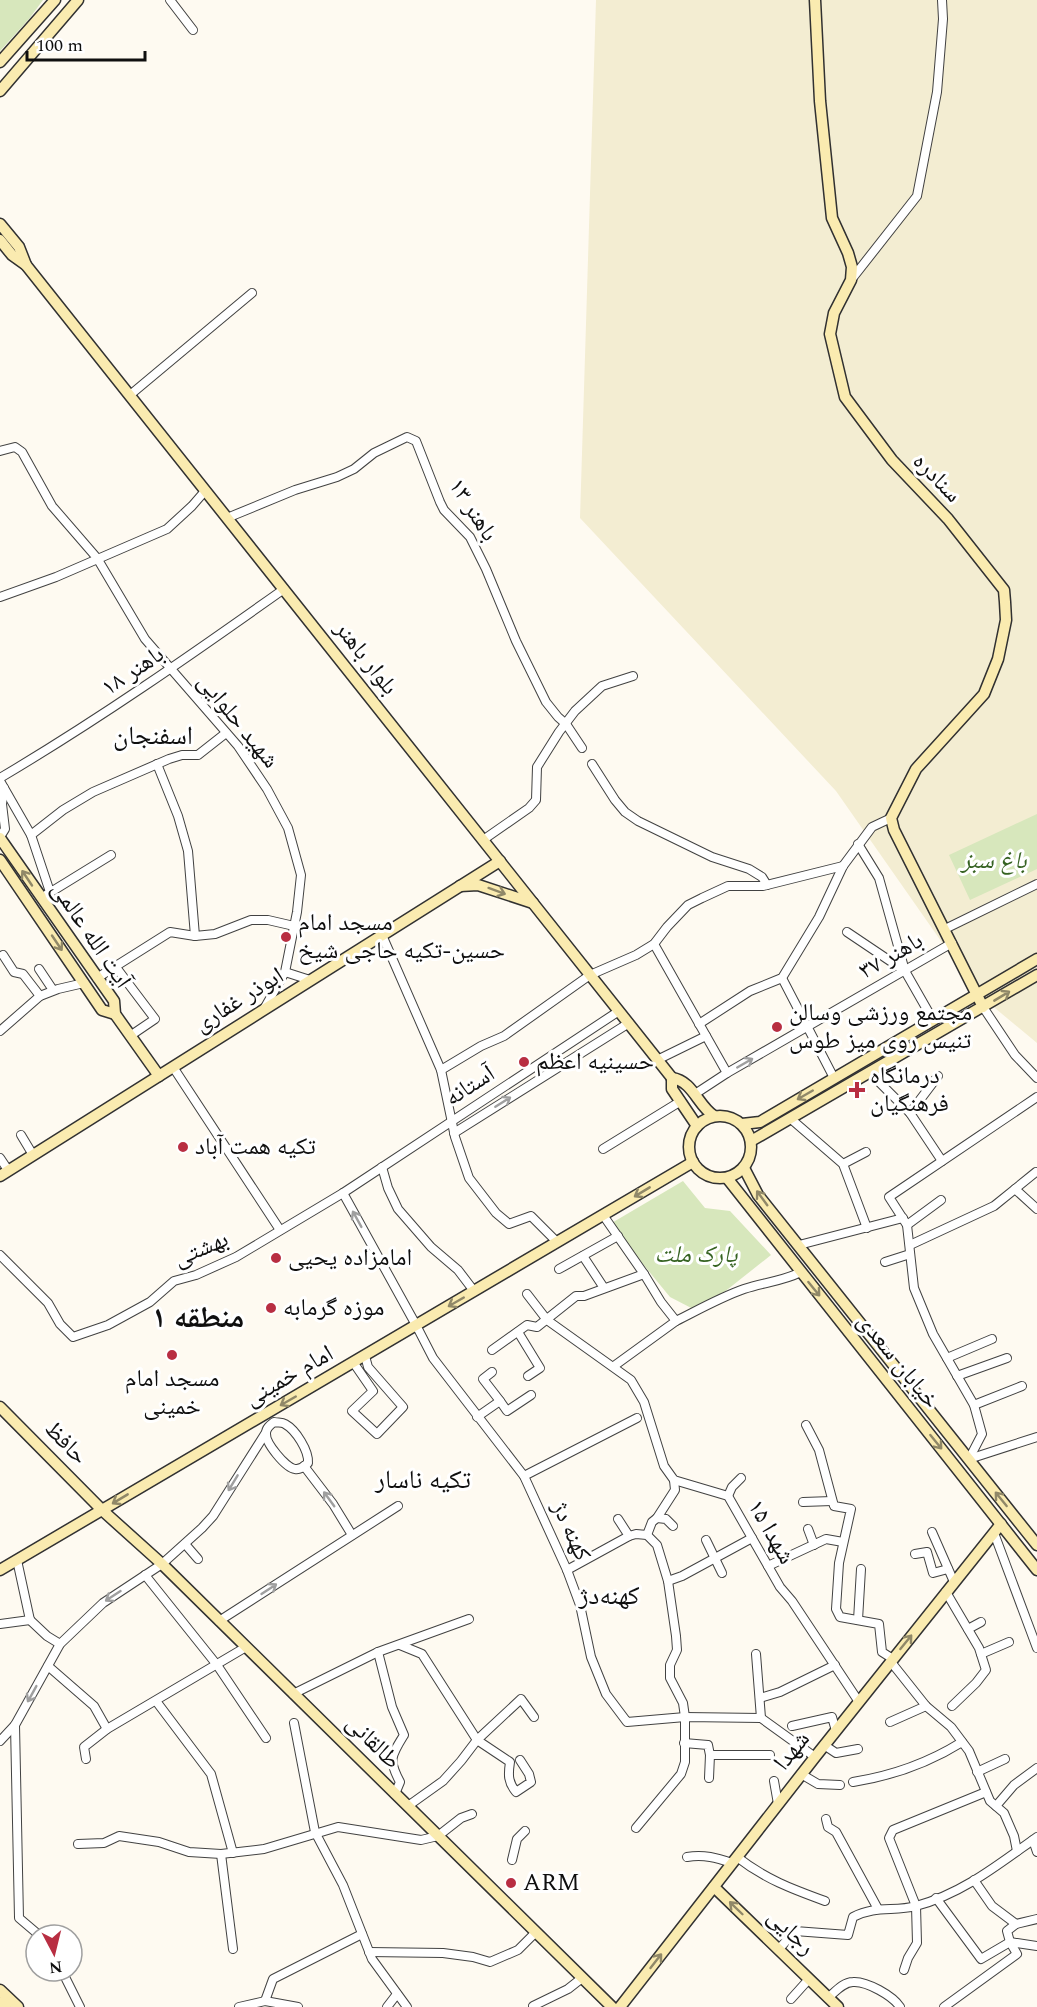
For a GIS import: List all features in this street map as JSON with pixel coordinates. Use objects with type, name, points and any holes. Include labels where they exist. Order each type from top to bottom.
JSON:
[{"type":"main road","points":[[0,62],[55,0]]},
{"type":"main road","points":[[0,91],[78,0]]},
{"type":"main road","points":[[815,0],[820,101],[830,208],[832,218],[848,253],[852,267],[851,280]]},
{"type":"main road","name":"بلوار باهنر","points":[[0,224],[19,247],[26,265]]},
{"type":"main road","name":"بلوار باهنر","points":[[0,240],[12,255],[26,265],[672,1078]]},
{"type":"main road","name":"سنادره","points":[[851,280],[834,313],[830,334],[844,397],[892,460],[955,527],[1004,590],[1005,602],[1006,620],[998,658],[984,694],[916,769],[891,818]]},
{"type":"main road","points":[[891,818],[894,830],[983,1007]]},
{"type":"main road","name":"آیت الله عالمی","points":[[0,838],[45,895],[114,1001],[115,1014],[102,1010],[0,860]]},
{"type":"main road","name":"ابوذر غفاری","points":[[4,1173],[500,861]]},
{"type":"main road","points":[[460,886],[478,885],[532,903]]},
{"type":"main road","points":[[742,1124],[760,1122],[1037,959]]},
{"type":"main road","points":[[751,1141],[1037,975]]},
{"type":"main road","points":[[115,1014],[159,1076]]},
{"type":"main road","points":[[697,1126],[672,1089],[672,1078],[681,1079],[695,1094],[705,1110],[714,1116]]},
{"type":"main road","points":[[714,1116],[734,1118],[742,1124],[748,1132],[752,1151],[744,1168],[727,1178],[707,1176],[699,1170],[693,1162],[689,1143],[697,1126],[705,1119],[714,1116]]},
{"type":"main road","points":[[760,1122],[767,1133]]},
{"type":"main road","name":"امام خمینی","points":[[0,1570],[693,1162]]},
{"type":"main road","name":"خیابان سعدی","points":[[744,1168],[758,1195],[1037,1545]]},
{"type":"main road","name":"خیابان سعدی","points":[[727,1178],[997,1528],[1037,1570]]},
{"type":"main road","points":[[774,1237],[775,1230],[784,1228]]},
{"type":"main road","name":"حافظ","points":[[0,1407],[102,1510]]},
{"type":"main road","name":"طالقانی","points":[[102,1510],[162,1564],[612,2007]]},
{"type":"main road","name":"شهدا","points":[[620,2007],[801,1774],[997,1528]]},
{"type":"main road","name":"رجایی","points":[[714,1887],[838,2007]]},
{"type":"main road","points":[[0,1990],[18,2007]]},
{"type":"main road","points":[[0,2002],[6,2007]]},
{"type":"street","points":[[170,0],[193,30]]},
{"type":"street","points":[[851,280],[917,196],[937,92],[943,19],[942,0]]},
{"type":"street","points":[[130,395],[252,293]]},
{"type":"street","name":"باهنر ۱۳","points":[[227,518],[295,490],[337,477],[354,469],[374,453],[407,437],[416,441],[440,502],[444,510],[470,537],[546,702],[566,724],[582,748]]},
{"type":"street","name":"شهید حلوایی","points":[[0,451],[15,447],[22,452],[52,506],[97,558],[135,624],[238,746],[267,789],[288,828],[301,875],[285,972],[264,1009]]},
{"type":"street","points":[[0,597],[56,577],[166,529],[192,506],[205,490]]},
{"type":"street","name":"باهنر ۱۸","points":[[1,782],[171,669],[284,590]]},
{"type":"street","points":[[483,840],[529,808],[536,800],[537,767],[575,711],[602,686],[633,676]]},
{"type":"street","points":[[31,835],[63,810],[93,792],[182,755],[198,755],[226,733]]},
{"type":"street","points":[[592,764],[615,801],[638,821],[712,857],[749,869],[762,877],[767,885]]},
{"type":"street","points":[[157,765],[178,816],[188,851],[195,936]]},
{"type":"street","points":[[1,782],[31,835],[45,895],[111,855]]},
{"type":"street","points":[[0,838],[4,829],[1,782]]},
{"type":"street","points":[[699,1024],[750,991],[782,978],[819,917],[843,866],[872,827],[891,818]]},
{"type":"street","points":[[858,844],[879,878],[904,971],[933,1020]]},
{"type":"street","points":[[441,1070],[481,1046],[504,1036],[590,975],[636,955],[654,944],[688,905],[728,886],[767,885],[843,866]]},
{"type":"street","points":[[945,929],[1037,884]]},
{"type":"street","points":[[97,978],[170,932],[195,936],[215,934],[251,920],[268,920],[294,926]]},
{"type":"street","points":[[847,932],[904,971]]},
{"type":"street","points":[[382,935],[441,1070],[454,1133],[470,1178],[496,1213],[509,1224],[531,1216],[558,1242]]},
{"type":"street","name":"باهنر ۳۷","points":[[695,1094],[727,1073],[952,943]]},
{"type":"street","points":[[654,944],[727,1073]]},
{"type":"street","points":[[3,955],[14,972],[23,974],[40,996]]},
{"type":"street","points":[[115,966],[155,1019],[130,1036]]},
{"type":"street","points":[[39,969],[53,990]]},
{"type":"street","points":[[285,972],[310,980]]},
{"type":"street","points":[[782,978],[834,1078]]},
{"type":"street","points":[[0,1031],[40,996],[53,990],[84,983]]},
{"type":"street","points":[[983,1007],[1015,1055],[1037,1078]]},
{"type":"street","name":"آستانه","points":[[343,1193],[619,1011]]},
{"type":"street","name":"آستانه","points":[[454,1133],[629,1023]]},
{"type":"street","points":[[657,1060],[706,1036]]},
{"type":"street","points":[[173,1067],[280,1230]]},
{"type":"street","points":[[870,1072],[910,1113],[942,1161]]},
{"type":"street","points":[[910,1113],[938,1076]]},
{"type":"street","points":[[969,1459],[982,1434],[974,1405],[933,1334],[914,1288],[905,1221],[889,1197],[1037,1097]]},
{"type":"street","points":[[603,1149],[681,1101]]},
{"type":"street","points":[[792,1119],[843,1164],[867,1228]]},
{"type":"street","points":[[21,1135],[33,1155]]},
{"type":"street","points":[[843,1164],[866,1152]]},
{"type":"street","points":[[0,1158],[4,1173]]},
{"type":"street","points":[[382,1167],[387,1188],[398,1209],[431,1247],[458,1269],[474,1291]]},
{"type":"street","points":[[910,1245],[994,1206],[1036,1172]]},
{"type":"street","points":[[1015,1189],[1037,1209]]},
{"type":"street","name":"بهشتی","points":[[0,1255],[48,1303],[60,1324],[73,1337],[108,1325],[150,1302],[174,1281],[196,1275],[236,1257],[343,1193]]},
{"type":"street","name":"کهنه دژ","points":[[343,1193],[433,1358],[477,1417],[513,1458],[524,1476],[567,1570],[580,1605],[591,1657],[606,1694],[627,1722],[685,1717],[761,1718]]},
{"type":"street","points":[[799,1245],[905,1221],[941,1200]]},
{"type":"street","points":[[603,1215],[676,1321]]},
{"type":"street","points":[[559,1269],[618,1236]]},
{"type":"street","points":[[885,1262],[910,1254]]},
{"type":"street","points":[[583,1256],[603,1288]]},
{"type":"street","points":[[614,1366],[676,1321],[741,1290],[762,1283],[783,1281],[801,1272]]},
{"type":"street","points":[[492,1350],[527,1326],[537,1327],[576,1296],[584,1296],[644,1274]]},
{"type":"street","points":[[527,1294],[547,1320],[631,1380],[644,1402],[664,1466],[674,1479],[675,1490],[652,1522],[647,1535]]},
{"type":"street","points":[[518,1332],[540,1368],[528,1376]]},
{"type":"street","points":[[947,1358],[992,1339]]},
{"type":"street","points":[[353,1362],[373,1391],[352,1410],[376,1434],[403,1407],[368,1367],[365,1356]]},
{"type":"street","points":[[957,1376],[1007,1358]]},
{"type":"street","points":[[492,1372],[483,1379],[507,1411],[531,1395]]},
{"type":"street","points":[[974,1405],[1022,1386]]},
{"type":"street","points":[[477,1417],[500,1401]]},
{"type":"street","points":[[524,1476],[637,1418]]},
{"type":"street","points":[[0,1741],[15,1725],[60,1644],[103,1603],[162,1564],[213,1516],[267,1428],[274,1422],[285,1424],[303,1443],[309,1455],[308,1463],[301,1469],[287,1466],[267,1442],[265,1434]]},
{"type":"street","points":[[806,1425],[819,1450],[834,1506],[851,1509],[839,1563],[836,1609],[840,1617],[879,1624],[882,1652],[892,1661],[926,1706],[951,1727],[969,1751],[990,1801],[1004,1813],[1014,1836],[1017,1851]]},
{"type":"street","points":[[969,1459],[1037,1437]]},
{"type":"street","points":[[304,1466],[333,1504],[352,1535]]},
{"type":"street","points":[[728,1496],[732,1487],[741,1478]]},
{"type":"street","name":"شهدا ۱۵","points":[[674,1479],[728,1496],[780,1587],[792,1601],[859,1702]]},
{"type":"street","points":[[803,1502],[832,1501]]},
{"type":"street","points":[[219,1621],[398,1506]]},
{"type":"street","points":[[657,1518],[666,1519],[673,1526]]},
{"type":"street","points":[[618,1519],[628,1536]]},
{"type":"street","points":[[997,1528],[1037,1648]]},
{"type":"street","points":[[808,1529],[814,1545]]},
{"type":"street","points":[[932,1532],[954,1582]]},
{"type":"street","points":[[567,1570],[628,1536],[647,1535],[657,1545],[668,1581],[677,1650],[669,1665],[670,1678],[683,1703],[685,1762],[681,1774],[636,1828]]},
{"type":"street","points":[[668,1581],[682,1576],[752,1538]]},
{"type":"street","points":[[768,1566],[826,1539],[843,1542]]},
{"type":"street","points":[[706,1540],[722,1573]]},
{"type":"street","points":[[185,1544],[198,1559]]},
{"type":"street","points":[[915,1554],[927,1552],[933,1573],[948,1569]]},
{"type":"street","points":[[17,1560],[30,1620],[46,1636],[60,1644]]},
{"type":"street","points":[[858,1620],[861,1569]]},
{"type":"street","points":[[145,1575],[217,1665],[266,1738]]},
{"type":"street","points":[[946,1592],[981,1654],[986,1670],[952,1706]]},
{"type":"street","points":[[293,1694],[378,1652],[469,1619]]},
{"type":"street","points":[[0,1624],[30,1620]]},
{"type":"street","points":[[968,1629],[981,1622]]},
{"type":"street","points":[[981,1654],[1009,1642]]},
{"type":"street","points":[[400,1644],[422,1654],[477,1740],[510,1762],[509,1784],[516,1792],[531,1782],[520,1760]]},
{"type":"street","points":[[86,1759],[84,1747],[107,1729],[246,1647]]},
{"type":"street","points":[[378,1652],[392,1707],[404,1735],[391,1757],[393,1769],[400,1782],[395,1794]]},
{"type":"street","points":[[756,1654],[761,1718],[815,1757]]},
{"type":"street","points":[[760,1698],[780,1692],[834,1665]]},
{"type":"street","points":[[48,1666],[94,1706],[107,1729]]},
{"type":"street","points":[[408,1806],[442,1781],[462,1761],[477,1740],[521,1699],[534,1717]]},
{"type":"street","points":[[156,1701],[211,1774],[233,1853]]},
{"type":"street","points":[[890,1722],[926,1706]]},
{"type":"street","points":[[792,1726],[832,1717],[836,1731]]},
{"type":"street","points":[[294,1723],[315,1833],[343,1885],[372,1959],[407,2007]]},
{"type":"street","points":[[15,1725],[19,1918],[25,1923]]},
{"type":"street","points":[[853,1782],[867,1780],[938,1757],[962,1742]]},
{"type":"street","points":[[684,1743],[708,1745],[709,1778]]},
{"type":"street","points":[[824,1745],[836,1753],[858,1749]]},
{"type":"street","points":[[710,1755],[770,1755]]},
{"type":"street","points":[[977,1772],[1005,1759]]},
{"type":"street","points":[[996,1806],[1014,1785],[1037,1768]]},
{"type":"street","points":[[801,1774],[818,1784],[840,1785]]},
{"type":"street","points":[[774,1781],[778,1804]]},
{"type":"street","points":[[904,1971],[908,1958],[917,1943],[916,1906],[889,1838],[893,1830],[986,1792]]},
{"type":"street","points":[[78,1844],[104,1843],[119,1836],[135,1837],[189,1852],[221,1854],[264,1849],[338,1827],[421,1840],[438,1836],[461,1818],[472,1814]]},
{"type":"street","points":[[826,1819],[828,1827],[836,1832],[878,1909]]},
{"type":"street","points":[[512,1860],[517,1839],[525,1832]]},
{"type":"street","points":[[779,1949],[795,1931],[848,1935],[853,1917],[866,1910],[916,1906],[961,1889],[1035,1838],[1037,1852]]},
{"type":"street","points":[[221,1854],[233,1949]]},
{"type":"street","points":[[687,1857],[698,1855],[734,1860],[758,1874],[825,1901]]},
{"type":"street","points":[[974,1880],[992,1906],[1016,1924]]},
{"type":"street","points":[[936,1898],[981,1959],[1010,1942],[1037,1946]]},
{"type":"street","points":[[944,2007],[1017,1954],[1007,1931],[1016,1924],[1037,1919]]},
{"type":"street","points":[[369,1952],[443,1953],[490,1962],[518,1950],[536,1932]]},
{"type":"street","points":[[265,2001],[273,1979],[362,1934]]},
{"type":"street","points":[[533,2006],[568,1989],[582,1978]]},
{"type":"street","points":[[791,1999],[809,1979]]},
{"type":"street","points":[[828,1998],[838,1988],[853,1982],[877,1988],[896,2000],[900,2007]]},
{"type":"street","points":[[68,1983],[80,2007]]},
{"type":"street","points":[[387,2007],[397,1994]]},
{"type":"street","points":[[240,2007],[265,2001],[298,2007]]},
{"type":"green space","points":[[0,0],[43,0],[0,51]]},
{"type":"green space","points":[[596,0],[1037,0],[1037,1043],[978,994],[836,791],[580,518]]},
{"type":"green space","name":"باغ سبز","points":[[1037,814],[1037,869],[970,900],[949,855]]},
{"type":"green space","name":"پارک ملت","points":[[683,1181],[705,1208],[730,1211],[771,1255],[699,1312],[670,1297],[610,1224]]},
{"type":"place","name":"مسجد امام حسین-تکیه حاجی شیخ","points":[[286,937]]},
{"type":"place","name":"مجتمع ورزشی وسالن تنیس روی میز طوس","points":[[777,1027]]},
{"type":"place","name":"حسینیه اعظم","points":[[524,1062]]},
{"type":"place","name":"درمانگاه فرهنگیان","points":[[857,1090]]},
{"type":"place","name":"تکیه همت آباد","points":[[183,1147]]},
{"type":"place","name":"امامزاده یحیی","points":[[276,1258]]},
{"type":"place","name":"موزه گرمابه","points":[[271,1308]]},
{"type":"place","name":"مسجد امام خمینی","points":[[172,1355]]},
{"type":"place","name":"ARM","points":[[511,1883]]},
{"type":"district","name":"اسفنجان","points":[[153,736]]},
{"type":"district","name":"منطقه ۱","points":[[198,1318]]},
{"type":"district","name":"تکیه ناسار","points":[[423,1480]]},
{"type":"district","name":"کهنه‌دژ","points":[[609,1596]]}]
